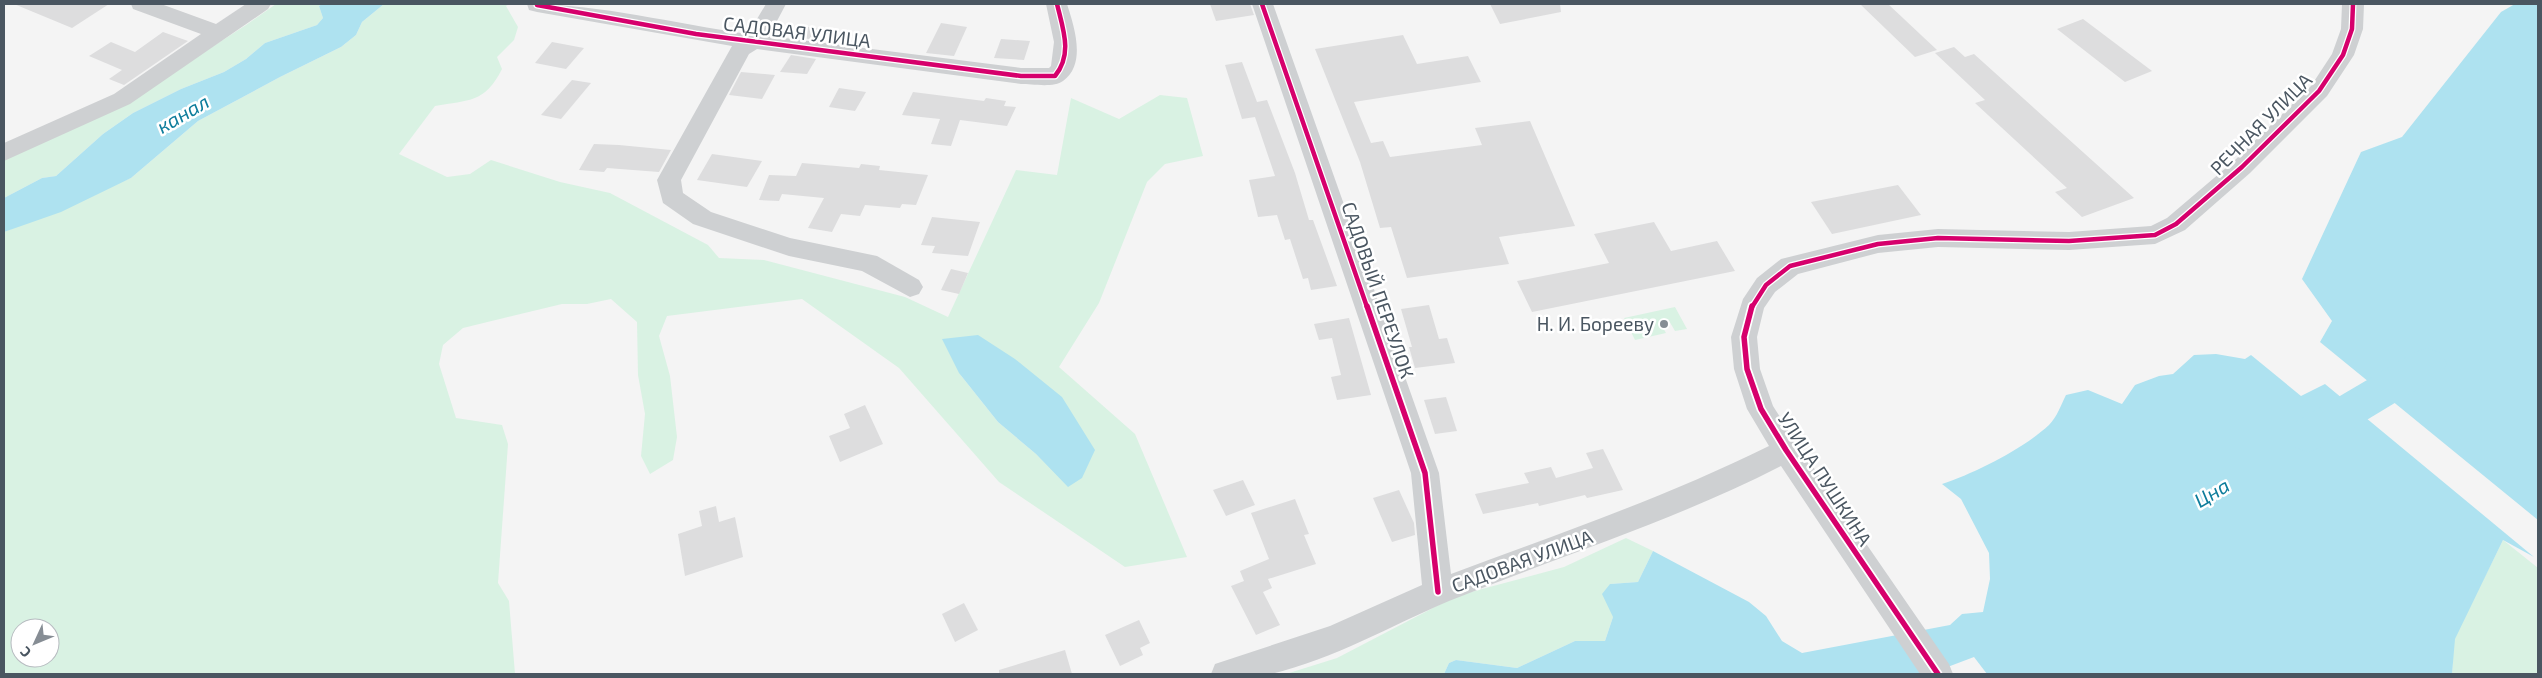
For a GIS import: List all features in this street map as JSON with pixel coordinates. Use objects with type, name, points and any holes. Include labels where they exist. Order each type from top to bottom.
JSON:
[{"type":"street","points":[[141,4],[218,33]]},
{"type":"street","points":[[4,153],[122,99],[260,4]]},
{"type":"street","name":"САДОВАЯ УЛИЦА","points":[[776,4],[755,41],[737,55],[669,180],[672,197],[702,218],[789,247],[868,263],[910,287]]},
{"type":"street","points":[[1055,76],[1063,69],[1066,49],[1057,4]]},
{"type":"street","name":"САДОВЫЙ ПЕРЕУЛОК","points":[[1262,4],[1425,474],[1438,592]]},
{"type":"street","name":"РЕЧНАЯ УЛИЦА","points":[[2176,224],[2242,167],[2319,91],[2343,55],[2352,28],[2353,4]]},
{"type":"street","name":"САДОВАЯ УЛИЦА","points":[[537,5],[696,34],[1021,76],[1055,76]]},
{"type":"street","name":"УЛИЦА ПУШКИНА","points":[[1938,674],[1786,450],[1761,409],[1747,369],[1744,337],[1752,306],[1766,285],[1790,266],[1878,244],[1938,238],[2069,241],[2155,235],[2176,224]]},
{"type":"street","name":"САДОВАЯ УЛИЦА","points":[[1226,674],[1336,638],[1438,592],[1629,521],[1737,475],[1786,450]]},
{"type":"green space","points":[[276,4],[322,4],[319,6],[323,18],[317,25],[265,43],[246,59],[224,72],[181,89],[133,113],[103,134],[56,176],[42,178],[4,198],[4,159],[129,101]]},
{"type":"green space","points":[[384,4],[509,4],[506,6],[518,27],[514,40],[497,57],[502,69],[496,80],[482,94],[475,98],[435,106],[399,154],[447,177],[470,174],[491,160],[560,182],[610,193],[708,245],[719,258],[764,260],[905,297],[948,317],[1016,170],[1057,175],[1071,98],[1119,119],[1160,95],[1187,98],[1203,156],[1165,164],[1147,182],[1099,303],[1059,367],[1135,434],[1187,557],[1125,567],[999,482],[899,368],[802,299],[667,316],[659,336],[670,376],[677,437],[673,460],[650,474],[641,456],[645,414],[638,375],[637,322],[611,299],[587,304],[562,304],[463,328],[443,345],[439,364],[456,418],[502,425],[508,444],[498,583],[509,601],[515,674],[4,674],[4,232],[131,178],[198,121],[341,47],[356,35],[362,22]],"holes":[[[959,373],[1068,487],[1036,454],[998,422]]]},
{"type":"green space","points":[[1675,307],[1687,329],[1675,331],[1668,319],[1659,321],[1666,333],[1635,340],[1624,318]]},
{"type":"green space","points":[[1626,538],[1653,551],[1638,582],[1610,584],[1613,617],[1605,641],[1575,641],[1517,668],[1456,660],[1449,663],[1444,674],[1286,674],[1337,658],[1456,596],[1564,567]]},
{"type":"green space","points":[[2503,540],[2538,568],[2538,674],[2452,674],[2454,639]]},
{"type":"water","name":"канал","points":[[322,4],[384,4],[362,22],[356,35],[341,47],[198,121],[131,178],[61,212],[4,232],[4,198],[42,178],[56,176],[103,134],[133,113],[181,89],[224,72],[246,59],[265,43],[317,25],[323,18],[319,6]]},
{"type":"water","points":[[2515,4],[2538,4],[2538,520],[2320,342],[2332,321],[2302,279],[2361,152],[2402,137],[2501,12]]},
{"type":"water","points":[[978,335],[1015,359],[1062,397],[1095,450],[1082,478],[1068,487],[1036,454],[998,422],[959,373],[942,339]]},
{"type":"water","points":[[2216,354],[2245,359],[2251,355],[2301,396],[2325,384],[2534,557],[2503,540],[2455,639],[2452,674],[1987,674],[1974,657],[1929,674],[1444,674],[1449,663],[1456,660],[1517,668],[1575,641],[1605,641],[1613,617],[1602,594],[1610,584],[1638,582],[1653,551],[1749,602],[1766,616],[1782,641],[1802,653],[1950,625],[1962,614],[1983,612],[1990,579],[1989,553],[1961,499],[1942,484],[1969,474],[2026,443],[2049,425],[2059,411],[2066,395],[2088,390],[2122,404],[2135,385],[2159,376],[2173,374],[2194,355]]},
{"type":"building","points":[[14,4],[109,4],[72,28]]},
{"type":"building","points":[[1210,4],[1250,4],[1254,15],[1216,21]]},
{"type":"building","points":[[1490,4],[1560,4],[1561,12],[1500,24]]},
{"type":"building","points":[[1860,4],[1888,4],[1937,50],[1915,57]]},
{"type":"building","points":[[2083,19],[2152,71],[2125,82],[2057,29]]},
{"type":"building","points":[[941,23],[967,27],[954,56],[926,53]]},
{"type":"building","points":[[808,27],[832,31],[826,41],[801,38]]},
{"type":"building","points":[[163,32],[188,41],[124,85],[109,79],[122,70],[89,56],[111,42],[135,52]]},
{"type":"building","points":[[1403,35],[1417,64],[1468,56],[1481,82],[1354,102],[1371,143],[1383,141],[1390,157],[1482,145],[1475,128],[1530,121],[1575,226],[1499,237],[1509,264],[1407,278],[1391,227],[1380,228],[1360,162],[1315,49]]},
{"type":"building","points":[[1001,39],[1030,41],[1024,60],[994,58]]},
{"type":"building","points":[[552,42],[584,48],[566,69],[535,63]]},
{"type":"building","points":[[1954,47],[1965,57],[1974,54],[2134,198],[2082,217],[2055,192],[2067,188],[1975,103],[1985,100],[1935,53]]},
{"type":"building","points":[[791,55],[816,59],[807,74],[780,72]]},
{"type":"building","points":[[1242,62],[1257,102],[1267,100],[1295,173],[1309,220],[1313,220],[1337,286],[1311,290],[1308,278],[1303,279],[1290,239],[1285,240],[1277,215],[1258,217],[1249,180],[1275,176],[1255,117],[1242,119],[1225,65]]},
{"type":"building","points":[[741,72],[775,75],[762,99],[729,95]]},
{"type":"building","points":[[572,80],[591,83],[561,119],[541,115]]},
{"type":"building","points":[[839,88],[866,92],[855,111],[829,107]]},
{"type":"building","points":[[913,92],[984,101],[986,98],[1006,101],[1004,106],[1016,107],[1007,126],[960,120],[951,146],[931,144],[940,119],[902,115]]},
{"type":"building","points":[[594,144],[671,150],[659,172],[607,168],[604,172],[579,170]]},
{"type":"building","points":[[712,154],[762,161],[747,187],[697,180]]},
{"type":"building","points":[[802,163],[859,168],[861,164],[880,166],[879,170],[928,175],[916,205],[902,204],[900,208],[865,205],[860,216],[841,214],[832,232],[808,228],[824,198],[782,194],[779,201],[759,200],[769,175],[796,176]]},
{"type":"building","points":[[1898,185],[1921,215],[1832,234],[1811,202]]},
{"type":"building","points":[[932,217],[980,222],[968,256],[932,253],[935,246],[921,245]]},
{"type":"building","points":[[1654,222],[1671,251],[1717,241],[1735,271],[1532,312],[1517,281],[1609,263],[1594,234]]},
{"type":"building","points":[[951,269],[968,273],[959,294],[941,290]]},
{"type":"building","points":[[1429,305],[1439,339],[1447,338],[1455,363],[1415,368],[1409,347],[1412,347],[1401,309]]},
{"type":"building","points":[[1349,318],[1371,395],[1337,400],[1331,377],[1341,375],[1332,338],[1319,340],[1314,324]]},
{"type":"building","points":[[1446,397],[1457,431],[1435,434],[1424,400]]},
{"type":"building","points":[[865,405],[883,444],[840,462],[829,436],[850,428],[844,414]]},
{"type":"building","points":[[1603,449],[1623,490],[1587,498],[1585,495],[1539,506],[1538,503],[1483,514],[1475,494],[1529,483],[1524,473],[1551,467],[1556,478],[1593,468],[1586,453]]},
{"type":"building","points":[[1243,480],[1255,505],[1226,516],[1213,490]]},
{"type":"building","points":[[1399,490],[1414,523],[1415,535],[1392,542],[1373,498]]},
{"type":"building","points":[[1295,499],[1309,534],[1304,535],[1316,564],[1268,579],[1272,588],[1263,592],[1280,625],[1256,635],[1231,586],[1244,581],[1240,571],[1269,559],[1251,513]]},
{"type":"building","points":[[716,506],[719,522],[735,517],[743,557],[685,576],[678,534],[702,526],[699,511]]},
{"type":"building","points":[[964,603],[978,630],[955,642],[942,614]]},
{"type":"building","points":[[1139,620],[1150,643],[1140,648],[1143,655],[1120,666],[1105,635]]},
{"type":"building","points":[[1065,650],[1072,674],[999,674],[999,670]]},
{"type":"waterway","name":"Цна","points":[[2308,435],[2427,364]]},
{"type":"cycle path","points":[[537,5],[696,34],[1021,76],[1055,76],[1061,69],[1066,51],[1064,32],[1057,4]]},
{"type":"cycle path","points":[[1262,4],[1425,473],[1438,592]]},
{"type":"cycle path","points":[[1938,674],[1786,450],[1761,409],[1747,369],[1744,337],[1752,306],[1766,285],[1790,266],[1878,244],[1938,238],[2069,241],[2155,235],[2176,224],[2242,167],[2319,91],[2343,55],[2352,29],[2353,4]]},
{"type":"place","name":"Н. И. Борееву","points":[[1664,324]]}]
